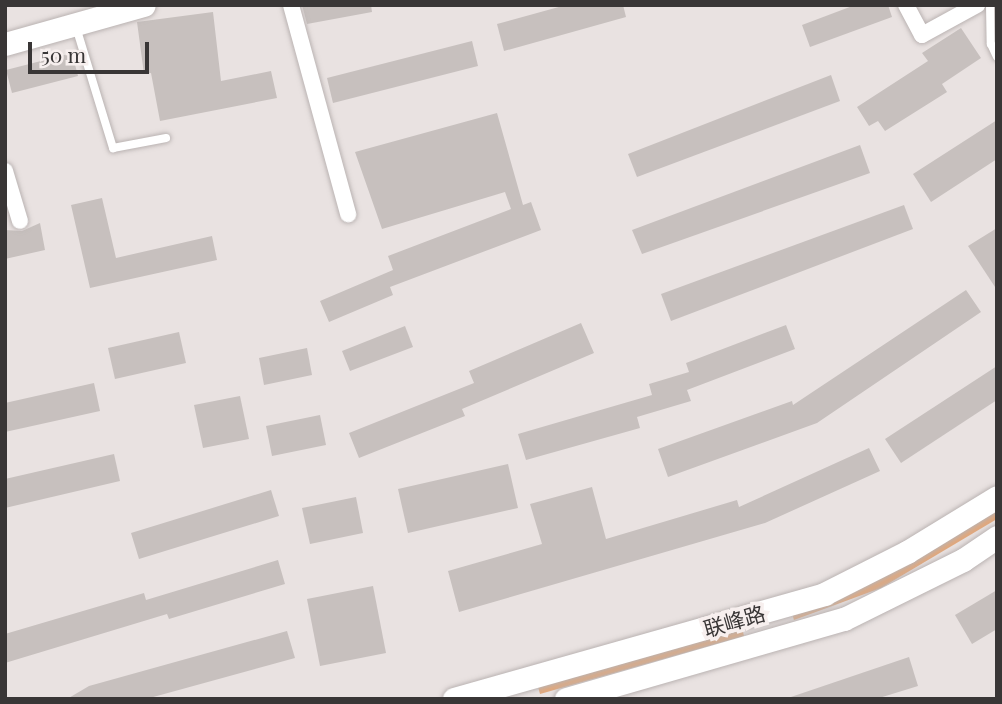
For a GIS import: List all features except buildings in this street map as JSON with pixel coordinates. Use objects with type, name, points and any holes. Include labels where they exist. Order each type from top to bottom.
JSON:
[{"type":"main road","points":[[5,44],[141,6]]},
{"type":"main road","name":"联峰路","points":[[454,699],[824,594],[907,552],[997,497]]},
{"type":"main road","name":"联峰路","points":[[566,699],[844,619],[962,560],[997,537]]},
{"type":"street","points":[[291,5],[348,214]]},
{"type":"street","points":[[906,5],[922,34],[977,5]]},
{"type":"street","points":[[5,172],[20,221]]},
{"type":"lane","points":[[990,5],[991,44],[997,57]]},
{"type":"lane","points":[[75,24],[113,148],[166,138]]},
{"type":"shaded area","points":[[997,505],[997,519],[881,588],[794,620],[791,610]]},
{"type":"shaded area","points":[[741,624],[744,636],[540,694],[537,683]]}]
